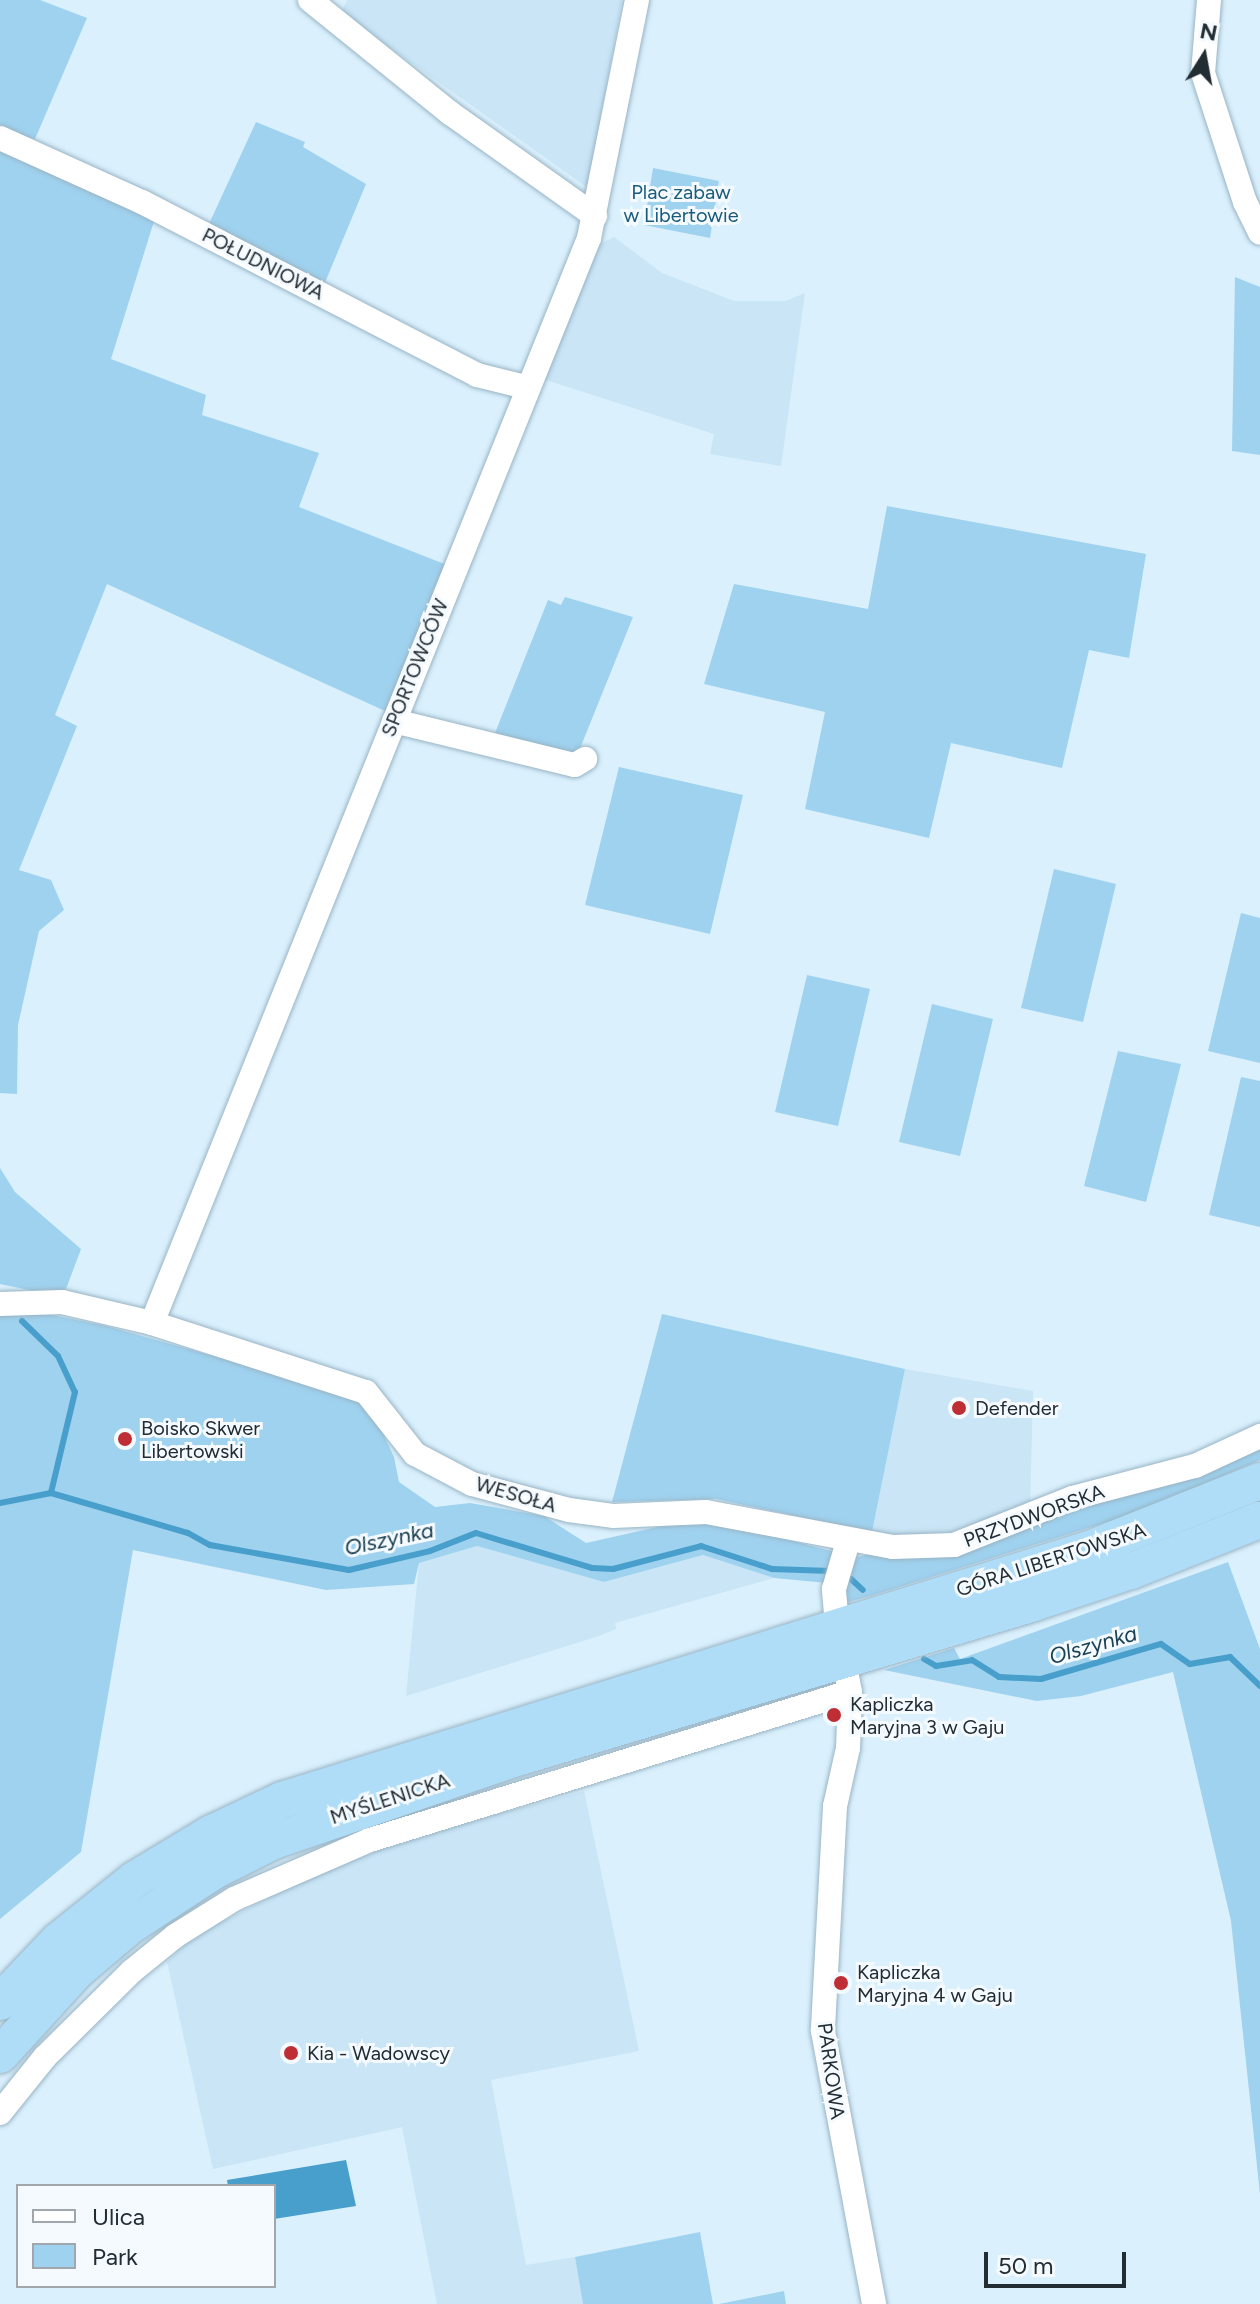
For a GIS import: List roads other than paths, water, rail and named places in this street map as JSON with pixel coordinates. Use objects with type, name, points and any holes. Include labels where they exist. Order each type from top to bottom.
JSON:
[{"type":"highway","name":"GÓRA LIBERTOWSKA","points":[[844,1659],[1260,1481]]},
{"type":"highway","name":"GÓRA LIBERTOWSKA","points":[[844,1659],[1117,1576],[1260,1520]]},
{"type":"highway","name":"MYŚLENICKA","points":[[0,2002],[58,1941],[134,1880],[210,1834],[282,1800],[844,1659]]},
{"type":"highway","name":"MYŚLENICKA","points":[[0,2055],[55,1993],[121,1933],[204,1876],[264,1845],[403,1794],[844,1659]]},
{"type":"street","points":[[310,0],[450,113],[595,216]]},
{"type":"street","name":"SPORTOWCÓW","points":[[152,1323],[595,216],[637,0]]},
{"type":"street","points":[[1209,0],[1203,73],[1245,202],[1260,233]]},
{"type":"street","name":"POŁUDNIOWA","points":[[0,138],[142,202],[477,375],[526,387]]},
{"type":"street","points":[[394,721],[575,765],[585,759]]},
{"type":"street","name":"WESOŁA","points":[[0,1304],[62,1302],[152,1323],[366,1392],[415,1454],[472,1484],[569,1510],[613,1516],[706,1512],[848,1541]]},
{"type":"street","name":"PRZYDWORSKA","points":[[848,1541],[915,1549],[954,1545],[1072,1498],[1195,1466],[1260,1436]]},
{"type":"street","points":[[0,2113],[45,2057],[132,1971],[175,1936],[277,1877],[844,1659],[834,1589],[848,1541]]},
{"type":"street","name":"PARKOWA","points":[[844,1659],[848,1748],[835,1806],[823,2031],[874,2304]]},
{"type":"waterway","name":"Olszynka","points":[[22,1321],[58,1356],[75,1392],[51,1493]]},
{"type":"waterway","name":"Olszynka","points":[[0,1503],[51,1493],[188,1533],[210,1545],[349,1570],[430,1551],[476,1533],[592,1568],[613,1569],[701,1546],[772,1569],[830,1571]]},
{"type":"waterway","name":"Olszynka","points":[[851,1579],[863,1590]]},
{"type":"waterway","name":"Olszynka","points":[[924,1659],[936,1666],[972,1660],[999,1677],[1041,1679],[1161,1644],[1190,1664],[1230,1657],[1260,1686]]},
{"type":"place","name":"Defender","points":[[959,1408]]},
{"type":"place","name":"Boisko Skwer Libertowski","points":[[125,1439]]},
{"type":"place","name":"Kapliczka Maryjna 3 w Gaju","points":[[834,1715]]},
{"type":"place","name":"Kapliczka Maryjna 4 w Gaju","points":[[841,1983]]},
{"type":"place","name":"Kia - Wadowscy","points":[[291,2053]]},
{"type":"park label","name":"Plac zabaw w Libertowie","points":[[681,204]]}]
